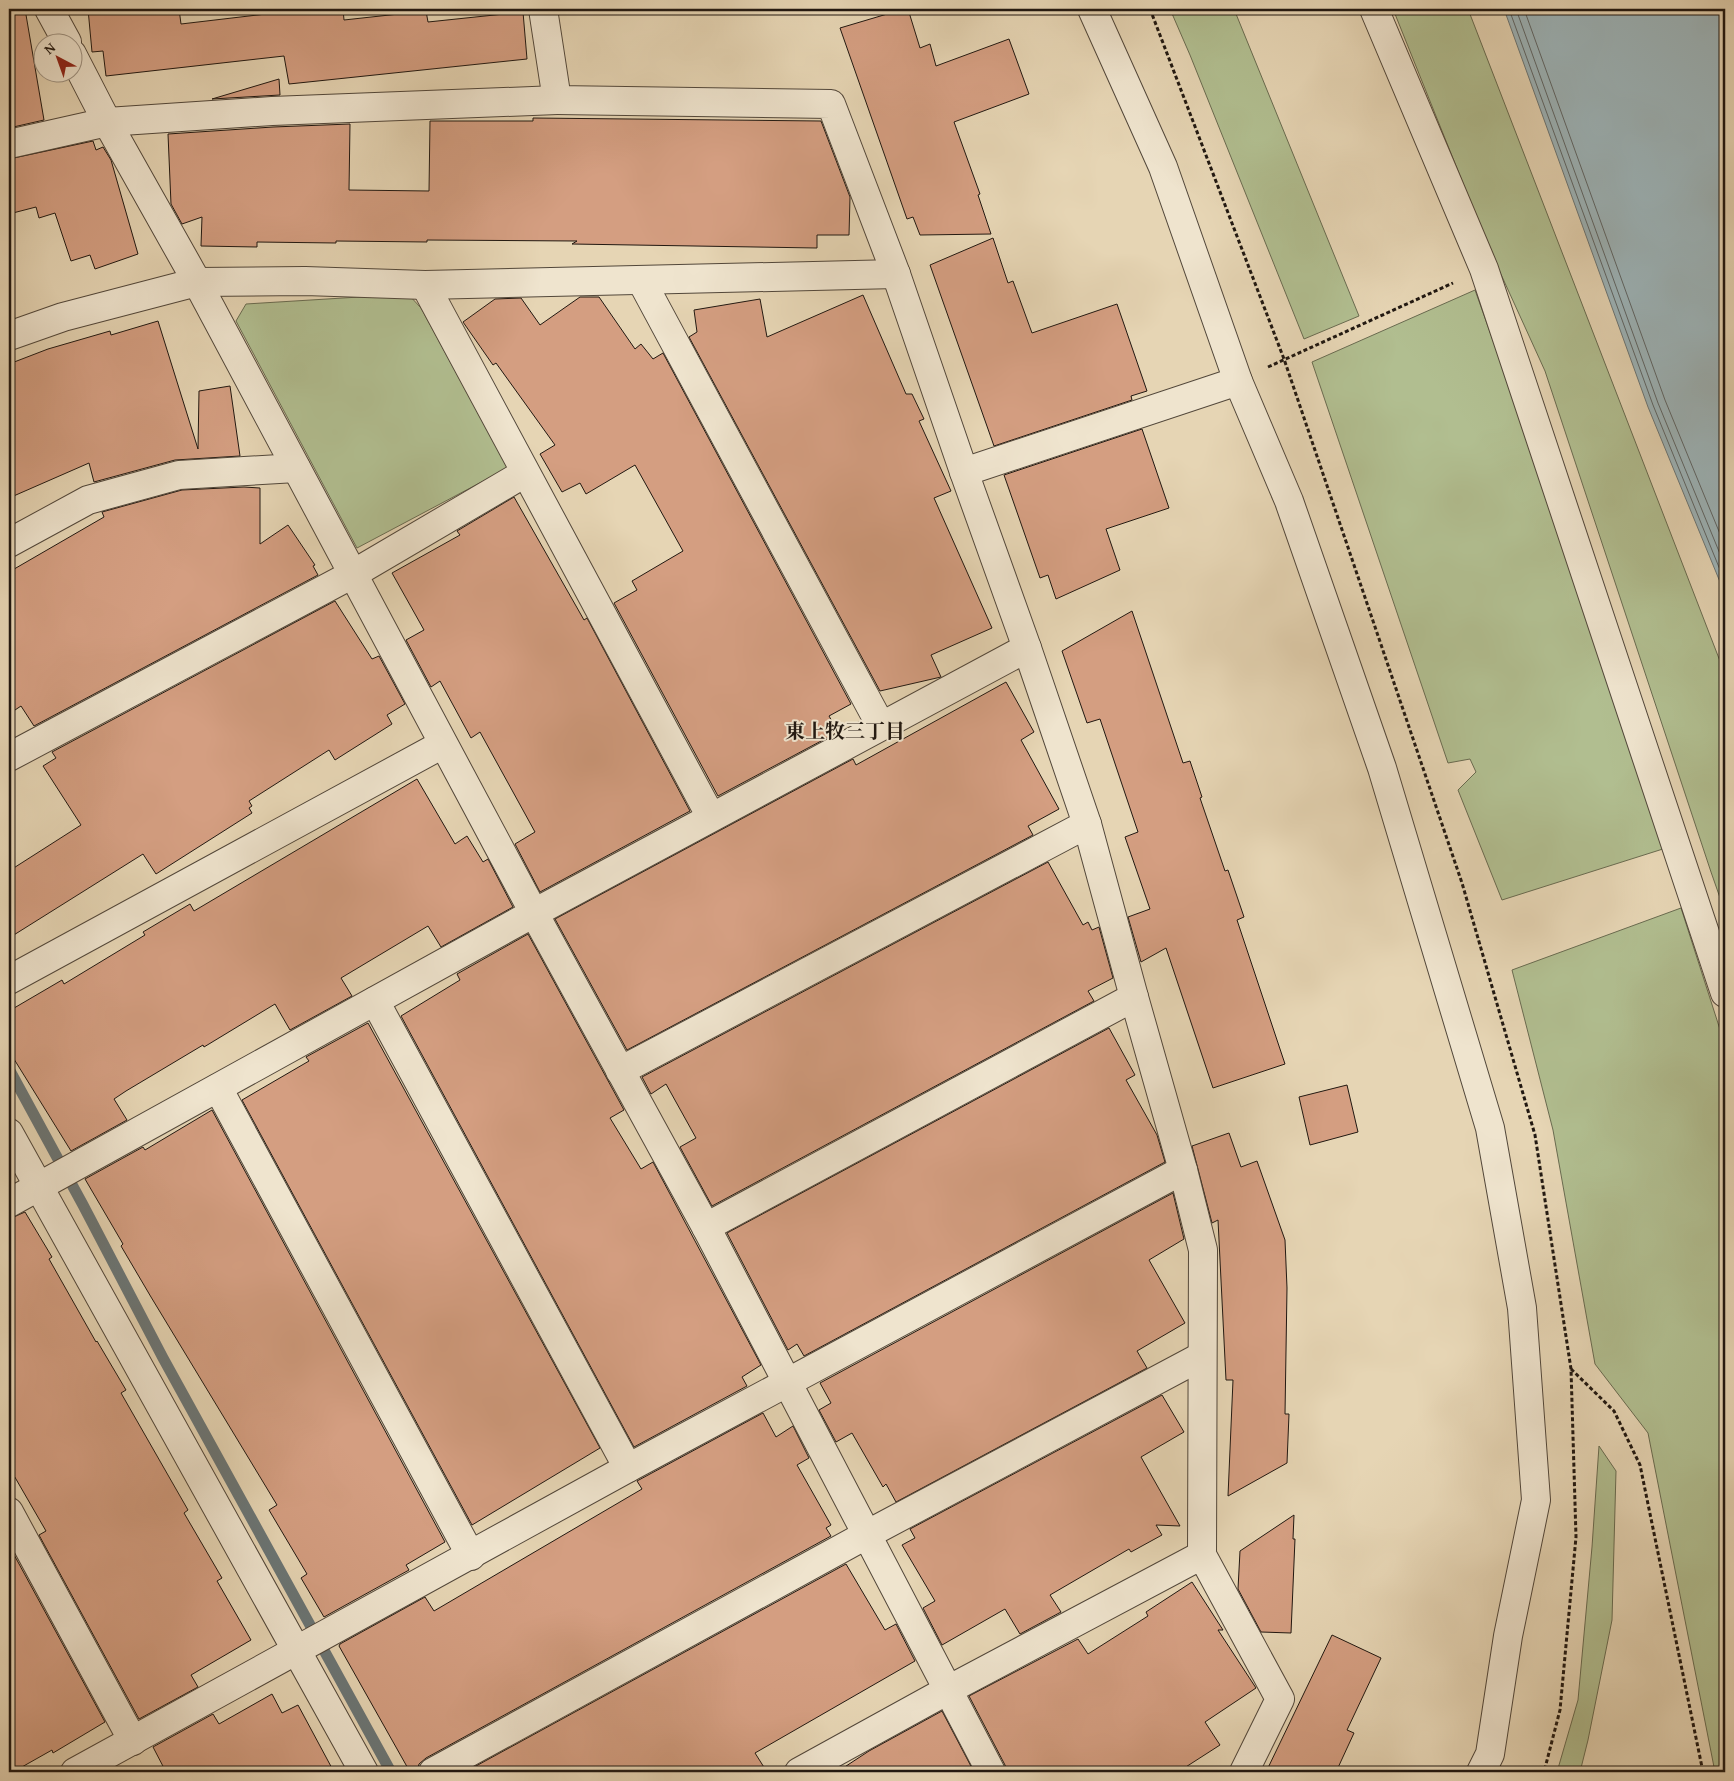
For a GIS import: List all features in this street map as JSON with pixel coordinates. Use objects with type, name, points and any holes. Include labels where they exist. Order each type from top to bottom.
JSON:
[{"type":"street","points":[[49,9],[62,32]]},
{"type":"street","points":[[543,9],[557,100]]},
{"type":"street","points":[[1092,9],[1163,167],[1238,381],[1289,502],[1382,768],[1490,1128],[1522,1308],[1536,1500],[1508,1636],[1490,1754],[1481,1772]]},
{"type":"street","points":[[1374,9],[1484,269],[1725,993]]},
{"type":"street","points":[[82,73],[198,282],[443,744],[706,1227],[991,1772]]},
{"type":"street","points":[[9,144],[108,122],[272,111],[557,100],[831,104],[896,274],[1087,824],[1183,1170],[1203,1250],[1202,1555],[1280,1699],[1244,1772]]},
{"type":"street","points":[[9,336],[63,317],[198,282],[305,281],[425,285],[896,274]]},
{"type":"street","points":[[641,280],[881,726]]},
{"type":"street","points":[[425,285],[711,817]]},
{"type":"street","points":[[964,472],[1238,381]]},
{"type":"street","points":[[9,543],[88,500],[180,475],[296,468]]},
{"type":"street","points":[[9,757],[353,574],[525,473]]},
{"type":"street","points":[[9,1203],[534,913],[1027,648]]},
{"type":"street","points":[[9,980],[443,744]]},
{"type":"street","points":[[620,1071],[1087,824]]},
{"type":"street","points":[[706,1227],[1134,997]]},
{"type":"street","points":[[375,1001],[628,1468]]},
{"type":"street","points":[[218,1088],[471,1556]]},
{"type":"street","points":[[9,1133],[364,1772]]},
{"type":"street","points":[[75,1772],[628,1468],[1183,1170]]},
{"type":"street","points":[[433,1772],[866,1535],[1202,1356]]},
{"type":"street","points":[[9,1512],[133,1741]]},
{"type":"street","points":[[799,1772],[948,1690],[1202,1555]]},
{"type":"path","points":[[1238,381],[1484,269]]},
{"type":"path","points":[[1571,1369],[1614,1412],[1640,1465],[1703,1772]]},
{"type":"green space","points":[[1170,9],[1234,9],[1359,316],[1304,339]]},
{"type":"green space","points":[[1393,9],[1468,9],[1725,674],[1725,912],[1545,371],[1489,248]]},
{"type":"green space","points":[[1475,290],[1562,534],[1666,848],[1502,900],[1458,790],[1476,772],[1470,759],[1448,763],[1312,362]]},
{"type":"green space","points":[[408,294],[421,308],[508,468],[357,548],[236,321],[246,304]]},
{"type":"green space","points":[[1681,908],[1725,1045],[1725,1772],[1715,1772],[1648,1433],[1595,1364],[1553,1130],[1512,970]]},
{"type":"green space","points":[[1599,1446],[1616,1471],[1612,1620],[1580,1772],[1557,1772],[1578,1700]]},
{"type":"water","points":[[1504,9],[1725,9],[1725,594],[1648,407]]},
{"type":"building","points":[[9,9],[25,9],[32,50],[32,82],[37,82],[44,120],[9,128]]},
{"type":"building","points":[[88,9],[179,9],[181,24],[266,14],[266,9],[343,9],[344,20],[426,11],[428,22],[523,12],[527,59],[289,84],[284,56],[106,76],[103,51],[92,52]]},
{"type":"building","points":[[908,9],[920,48],[930,44],[936,66],[1009,39],[1029,94],[954,122],[980,194],[978,195],[991,234],[920,235],[913,217],[907,219],[840,28]]},
{"type":"building","points":[[279,79],[280,95],[212,99]]},
{"type":"building","points":[[533,118],[821,121],[850,197],[849,235],[817,235],[817,248],[572,244],[577,241],[427,240],[427,242],[257,242],[257,247],[201,246],[202,217],[182,224],[171,204],[168,134],[350,124],[349,190],[429,191],[430,121],[533,121]]},
{"type":"building","points":[[93,141],[96,150],[103,147],[111,160],[138,254],[95,269],[90,255],[71,261],[55,213],[39,218],[36,207],[9,214],[9,159]]},
{"type":"building","points":[[993,238],[1008,283],[1013,281],[1032,333],[1117,304],[1147,391],[1131,396],[1132,400],[994,446],[930,265]]},
{"type":"building","points":[[863,295],[906,394],[912,394],[924,419],[919,421],[951,491],[934,498],[992,628],[931,655],[941,677],[880,691],[689,337],[697,332],[694,310],[760,299],[767,337]]},
{"type":"building","points":[[580,297],[599,297],[635,349],[641,344],[653,359],[663,353],[851,704],[829,716],[838,732],[718,796],[614,603],[637,590],[632,581],[683,551],[635,465],[586,494],[580,483],[562,492],[540,454],[555,445],[496,363],[493,365],[463,322],[495,299],[521,298],[540,325]]},
{"type":"building","points":[[158,321],[198,449],[199,391],[230,386],[240,456],[175,460],[94,482],[89,463],[9,498],[9,364],[48,349],[110,331],[111,335]]},
{"type":"building","points":[[1142,429],[1169,508],[1106,529],[1120,570],[1056,599],[1048,575],[1040,578],[1004,475]]},
{"type":"building","points":[[260,488],[260,544],[288,525],[315,565],[313,566],[318,575],[34,726],[21,706],[9,714],[9,572],[104,517],[102,512],[182,490]]},
{"type":"building","points":[[514,497],[584,620],[587,618],[690,811],[540,892],[515,844],[535,832],[480,732],[471,738],[440,681],[431,687],[406,640],[424,630],[392,573],[460,535],[457,531]]},
{"type":"building","points":[[335,601],[372,659],[379,656],[405,704],[387,715],[392,724],[335,760],[329,750],[249,801],[252,806],[249,808],[252,813],[156,874],[143,854],[9,938],[9,871],[81,825],[43,766],[56,758],[52,752]]},
{"type":"building","points":[[1132,611],[1183,763],[1190,761],[1202,797],[1200,798],[1225,871],[1228,870],[1244,917],[1237,920],[1285,1064],[1213,1088],[1166,948],[1141,962],[1128,917],[1150,909],[1125,837],[1138,832],[1100,719],[1087,723],[1062,651]]},
{"type":"building","points":[[1006,682],[1034,732],[1021,740],[1059,809],[1028,826],[1033,835],[627,1050],[555,919],[853,759],[856,765]]},
{"type":"building","points":[[417,779],[455,844],[467,836],[483,862],[488,859],[513,907],[441,947],[428,926],[341,978],[352,996],[290,1030],[275,1004],[114,1099],[127,1120],[71,1151],[9,1051],[9,1011],[62,980],[64,984],[145,935],[143,932],[190,904],[194,911]]},
{"type":"building","points":[[1048,862],[1083,925],[1088,922],[1092,930],[1099,927],[1113,978],[1088,991],[1094,1001],[712,1206],[680,1147],[696,1138],[666,1084],[651,1094],[642,1077]]},
{"type":"building","points":[[528,934],[624,1110],[610,1118],[641,1169],[653,1162],[761,1365],[742,1377],[747,1386],[634,1447],[401,1016],[460,980],[457,974]]},
{"type":"building","points":[[368,1023],[600,1448],[472,1525],[242,1100],[309,1061],[306,1057]]},
{"type":"building","points":[[1109,1028],[1135,1075],[1126,1080],[1157,1135],[1165,1162],[804,1356],[797,1344],[788,1350],[727,1233]]},
{"type":"building","points":[[1347,1085],[1358,1132],[1310,1145],[1299,1097]]},
{"type":"building","points":[[212,1110],[445,1542],[406,1565],[409,1570],[324,1617],[301,1578],[307,1574],[269,1510],[277,1505],[151,1297],[85,1179],[143,1147],[145,1150]]},
{"type":"building","points":[[1229,1133],[1241,1167],[1257,1161],[1285,1240],[1287,1288],[1285,1414],[1289,1414],[1287,1463],[1228,1496],[1233,1380],[1226,1380],[1218,1220],[1212,1223],[1192,1146]]},
{"type":"building","points":[[1173,1193],[1184,1239],[1149,1260],[1185,1323],[1137,1351],[1147,1368],[896,1502],[886,1484],[883,1487],[852,1433],[836,1442],[819,1410],[831,1403],[820,1383]]},
{"type":"building","points":[[25,1212],[52,1257],[49,1259],[96,1342],[126,1390],[121,1393],[188,1510],[184,1513],[222,1578],[217,1581],[251,1640],[191,1675],[198,1687],[139,1719],[39,1535],[46,1531],[9,1467],[9,1219]]},
{"type":"building","points":[[1162,1395],[1184,1432],[1141,1457],[1180,1526],[1156,1525],[1162,1535],[1131,1552],[1129,1549],[1050,1595],[1061,1612],[1020,1634],[1005,1609],[942,1645],[923,1608],[935,1601],[902,1545],[915,1538],[910,1529]]},
{"type":"building","points":[[763,1413],[776,1437],[793,1426],[809,1458],[797,1465],[831,1525],[826,1528],[831,1536],[426,1758],[419,1764],[417,1772],[410,1772],[339,1646],[340,1644],[425,1597],[434,1611],[642,1489],[637,1481]]},
{"type":"building","points":[[1294,1515],[1293,1539],[1295,1539],[1291,1633],[1261,1632],[1238,1589],[1240,1551]]},
{"type":"building","points":[[12,1551],[105,1722],[53,1753],[52,1750],[13,1772],[9,1772],[9,1553]]},
{"type":"building","points":[[846,1564],[885,1630],[896,1624],[915,1661],[755,1753],[767,1772],[465,1772]]},
{"type":"building","points":[[1192,1582],[1223,1630],[1218,1630],[1256,1688],[1205,1722],[1220,1745],[1178,1772],[1007,1772],[969,1696],[1078,1639],[1088,1654],[1148,1616],[1146,1612]]},
{"type":"building","points":[[1332,1635],[1381,1658],[1347,1730],[1354,1733],[1336,1772],[1266,1772]]},
{"type":"building","points":[[272,1694],[282,1713],[298,1705],[334,1772],[166,1772],[153,1747],[213,1714],[219,1724]]},
{"type":"building","points":[[942,1711],[974,1772],[837,1772],[869,1751]]},
{"type":"waterway","points":[[9,1069],[163,1358],[391,1772]]},
{"type":"district","name":"東上牧三丁目","points":[[845,730]]}]
